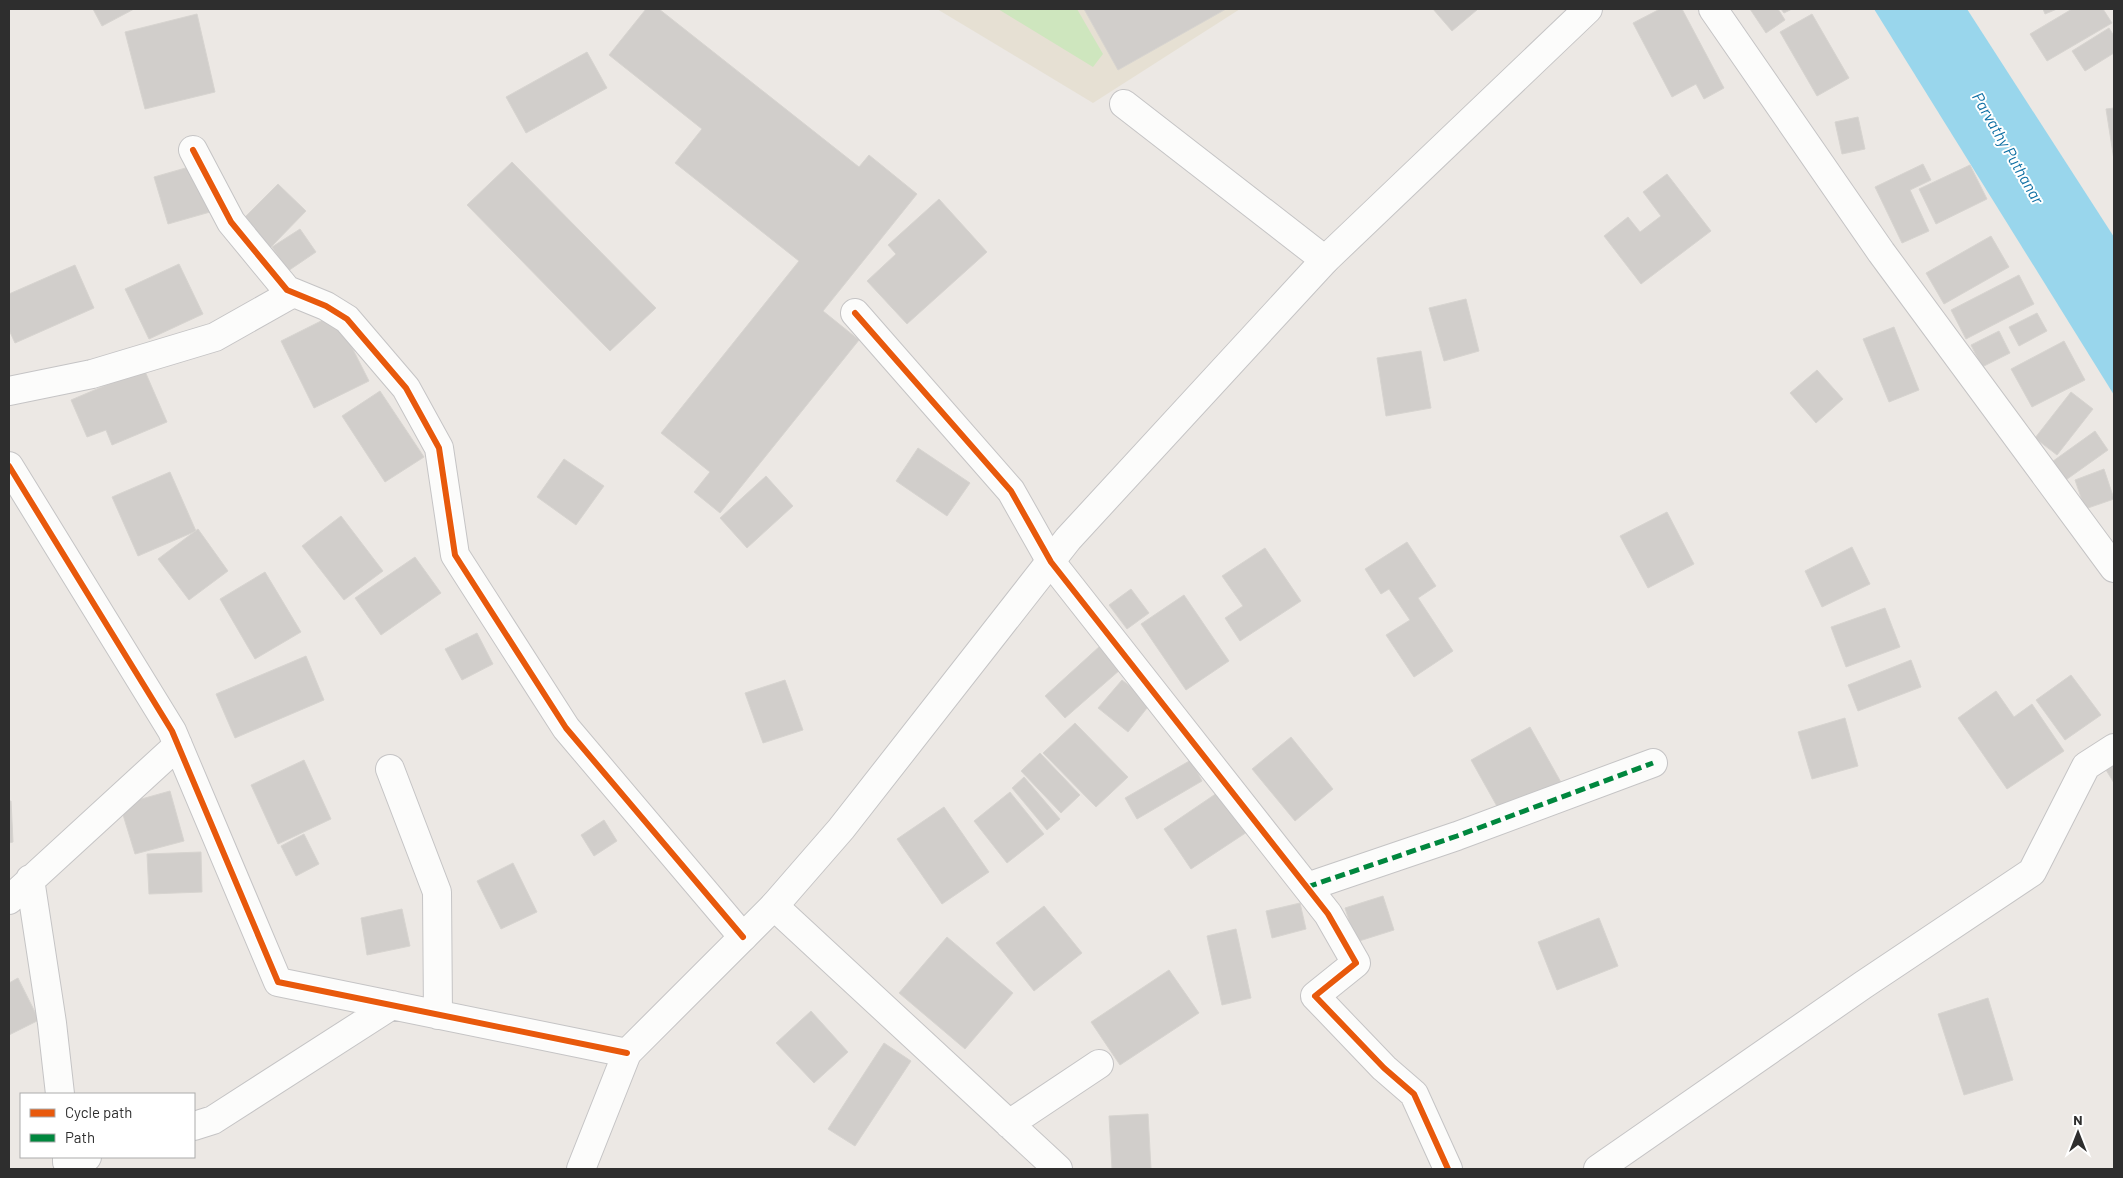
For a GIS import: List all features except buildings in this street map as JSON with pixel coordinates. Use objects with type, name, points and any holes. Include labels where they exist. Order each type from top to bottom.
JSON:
[{"type":"street","points":[[581,1169],[627,1053],[774,906],[841,829],[1068,539],[1325,260],[1588,9]]},
{"type":"street","points":[[1713,9],[1881,252],[2114,568]]},
{"type":"street","points":[[1124,104],[1325,260]]},
{"type":"street","points":[[193,150],[231,222],[287,290],[326,306],[347,320],[406,388],[439,448],[455,555],[566,728],[743,937]]},
{"type":"street","points":[[9,391],[92,374],[215,337],[293,292]]},
{"type":"street","points":[[855,313],[1011,491],[1051,562],[1328,914],[1356,963],[1315,996],[1384,1068],[1414,1094],[1448,1169]]},
{"type":"street","points":[[9,466],[172,731],[278,982],[627,1053]]},
{"type":"street","points":[[9,900],[178,745]]},
{"type":"street","points":[[1598,1169],[1863,985],[2032,872],[2086,766],[2114,748]]},
{"type":"street","points":[[1307,887],[1457,836],[1653,763]]},
{"type":"street","points":[[390,769],[437,892],[438,1015]]},
{"type":"street","points":[[30,879],[52,1023],[60,1093]]},
{"type":"street","points":[[774,906],[1058,1169]]},
{"type":"street","points":[[195,1126],[213,1120],[392,1005]]},
{"type":"street","points":[[1009,1124],[1100,1064]]},
{"type":"street","points":[[67,1158],[68,1162],[83,1158]]},
{"type":"shaded area","points":[[937,9],[1240,9],[1093,103]]},
{"type":"green space","points":[[998,9],[1077,9],[1103,54],[1093,67]]},
{"type":"water","name":"Parvathy Puthanar","points":[[1874,9],[1967,9],[2114,237],[2114,395]]},
{"type":"marked path","points":[[1307,887],[1457,836],[1653,763]]},
{"type":"cycle path","points":[[193,150],[231,222],[287,290],[326,306],[347,319],[406,388],[439,448],[455,555],[566,728],[743,937]]},
{"type":"cycle path","points":[[855,313],[1011,491],[1051,562],[1328,914],[1356,963],[1315,996],[1384,1068],[1414,1094],[1448,1169]]},
{"type":"cycle path","points":[[9,466],[172,731],[278,982],[627,1053]]}]
